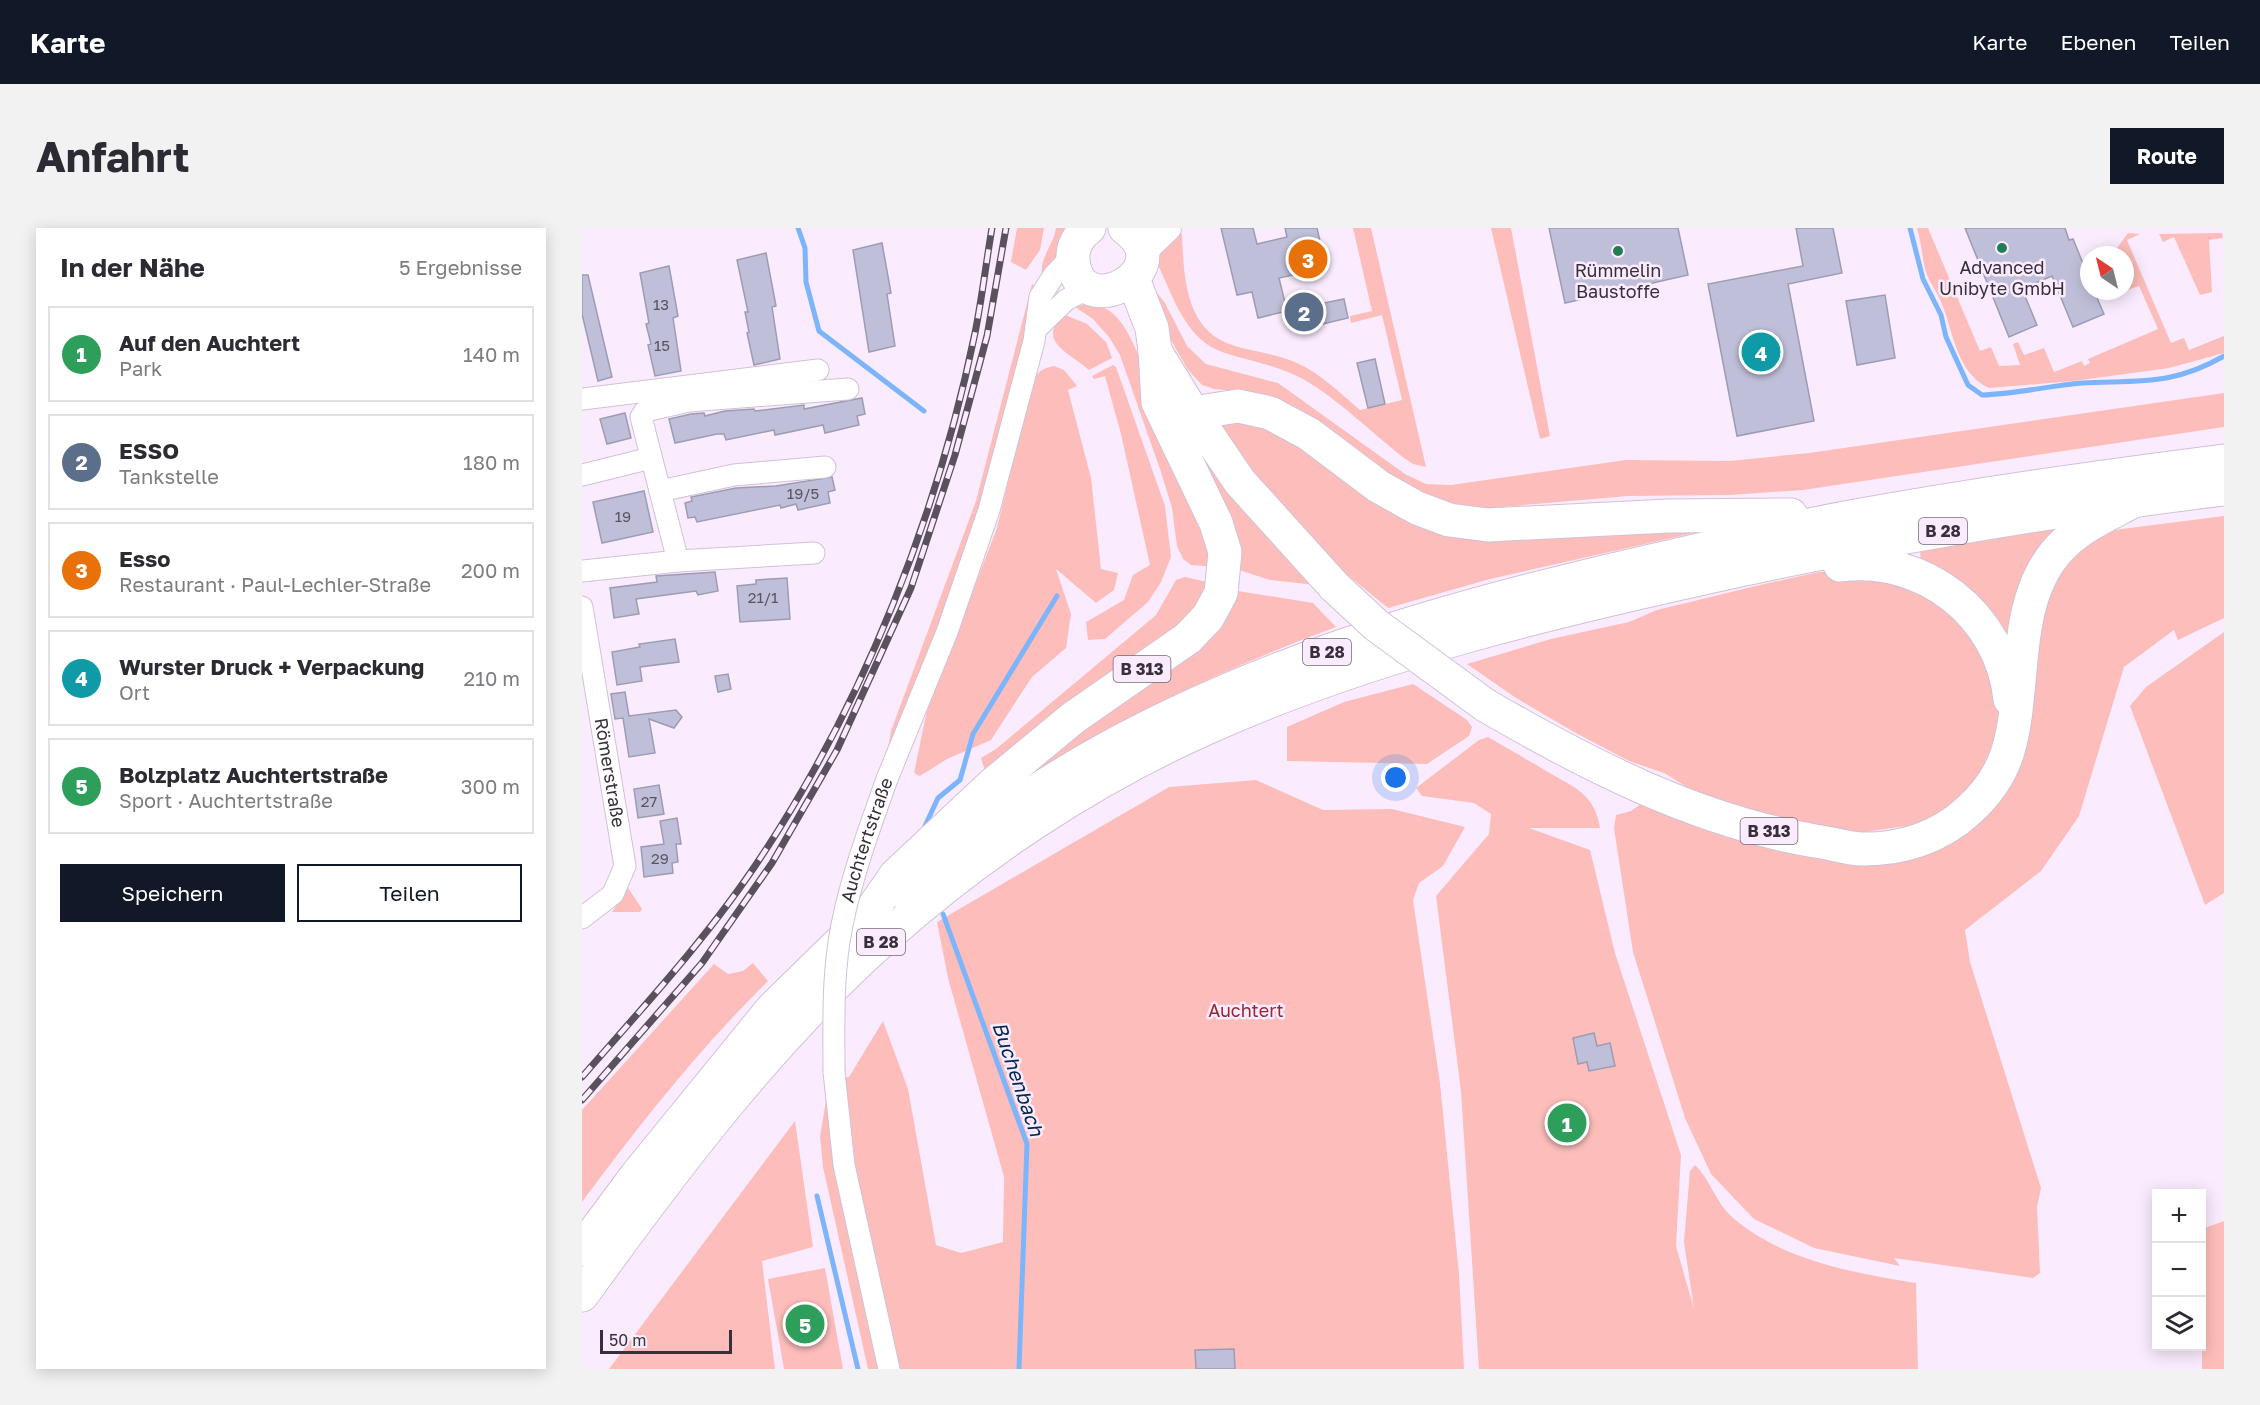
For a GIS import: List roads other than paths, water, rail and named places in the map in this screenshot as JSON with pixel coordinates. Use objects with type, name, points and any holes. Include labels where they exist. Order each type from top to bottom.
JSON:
[{"type":"main road","points":[[1084,235],[1078,276],[1120,268]]},
{"type":"main road","name":"B 313","points":[[1120,268],[1137,335],[1154,349],[1193,413],[1240,482],[1335,587],[1376,625],[1485,705],[1556,747],[1639,786],[1752,827],[1860,849],[1899,846],[1926,839],[1953,825],[1979,801],[1997,776],[2008,751],[2012,724],[2008,677],[1990,636],[1966,606],[1939,585],[1900,567],[1864,562],[1818,567],[1749,568]]},
{"type":"main road","name":"B 313","points":[[869,914],[896,875],[992,785],[1073,718],[1188,638],[1208,617],[1221,593],[1225,552],[1216,523],[1158,402],[1154,349]]},
{"type":"main road","points":[[1193,413],[1238,406],[1270,413],[1309,434],[1378,486],[1417,508],[1449,520],[1488,525],[1668,516],[1794,515],[1841,519]]},
{"type":"main road","name":"B 28","points":[[582,1249],[636,1176],[772,1009],[869,914],[944,854],[1008,809],[1098,754],[1192,706],[1262,676],[1344,646],[1452,612],[1597,573],[1841,519],[1971,496],[2224,461]]},
{"type":"main road","name":"B 28","points":[[582,1295],[657,1191],[728,1103],[792,1030],[885,937],[958,876],[1020,833],[1111,778],[1201,730],[1351,672],[1480,632],[1597,602],[1845,548],[2137,499],[2224,489]]},
{"type":"main road","points":[[2012,724],[2030,605],[2046,568],[2068,540],[2137,499]]},
{"type":"street","points":[[1036,330],[1066,300],[1120,268],[1168,228]]},
{"type":"street","name":"Auchtertstraße","points":[[889,1369],[844,1165],[834,1072],[834,983],[842,925],[859,858],[887,779],[948,632],[989,510],[1036,330],[1040,297],[1084,235]]},
{"type":"street","points":[[582,399],[818,370]]},
{"type":"street","points":[[678,561],[641,417],[645,411],[689,401],[848,389]]},
{"type":"street","points":[[582,475],[651,458]]},
{"type":"street","points":[[660,491],[734,475],[825,467]]},
{"type":"street","points":[[582,571],[678,561],[814,553]]},
{"type":"street","name":"Römerstraße","points":[[582,607],[625,866],[613,894],[582,918]]},
{"type":"waterway","name":"Buchenbach","points":[[798,228],[805,248],[806,282],[819,331],[924,411]]},
{"type":"waterway","points":[[1910,228],[1923,279],[1941,315],[1946,337],[1968,385],[1982,395],[2082,383],[2155,380],[2188,372],[2224,356]]},
{"type":"waterway","name":"Buchenbach","points":[[925,826],[938,798],[960,780],[973,734],[1057,596]]},
{"type":"waterway","name":"Buchenbach","points":[[943,914],[1027,1144],[1019,1369]]},
{"type":"waterway","points":[[817,1196],[858,1369]]},
{"type":"railway","points":[[582,1077],[675,970],[741,886],[798,797],[833,735],[864,671],[893,605],[940,469],[975,333],[992,228]]},
{"type":"railway","points":[[582,1100],[702,963],[772,863],[837,750],[911,588],[955,455],[987,336],[1006,228]]},
{"type":"place","name":"Advanced Unibyte GmbH","points":[[2002,248]]},
{"type":"place","name":"Rümmelin Baustoffe","points":[[1618,251]]},
{"type":"place","name":"Esso","points":[[1308,259]]},
{"type":"place","name":"ESSO","points":[[1304,312]]},
{"type":"place","name":"Wurster Druck + Verpackung","points":[[1761,352]]},
{"type":"place","name":"Auf den Auchtert","points":[[1567,1123]]},
{"type":"place","name":"Bolzplatz Auchtertstraße","points":[[805,1324]]},
{"type":"park label","name":"Auchtert","points":[[1246,1011]]}]
